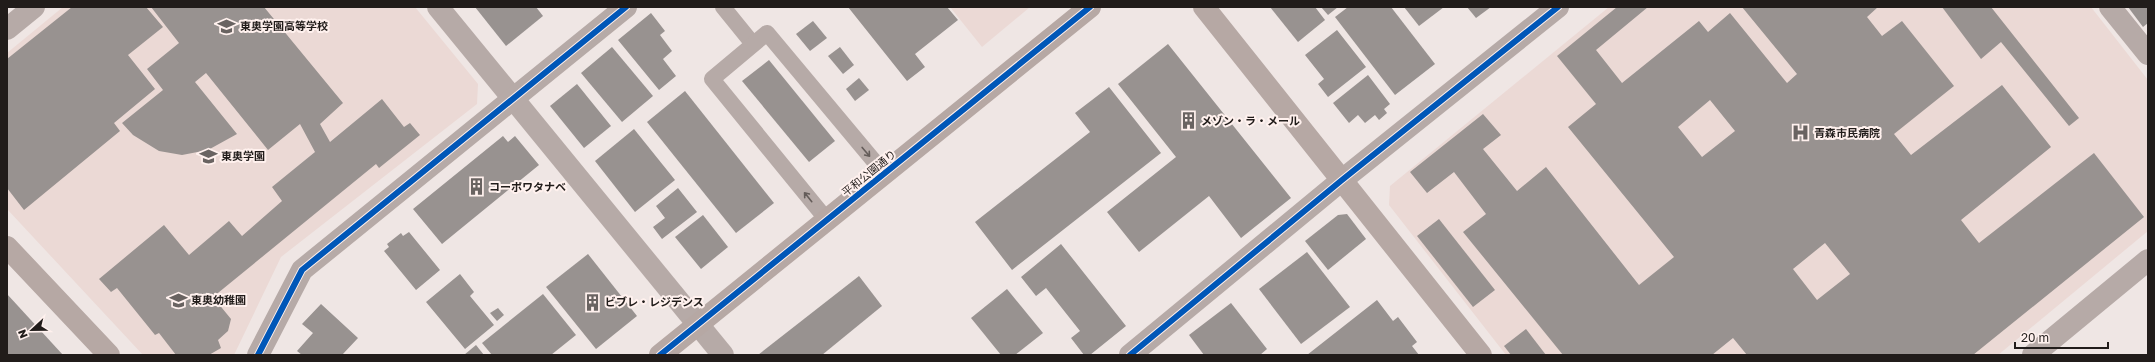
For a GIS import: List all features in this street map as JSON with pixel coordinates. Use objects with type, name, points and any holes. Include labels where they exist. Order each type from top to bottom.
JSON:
[{"type":"street","points":[[7,29],[34,7]]},
{"type":"street","points":[[438,7],[723,355]]},
{"type":"street","points":[[258,355],[302,270],[626,7]]},
{"type":"street","name":"平和公園通り","points":[[660,355],[1090,7]]},
{"type":"street","points":[[1204,7],[1481,355]]},
{"type":"street","points":[[1130,355],[1342,180],[1558,7]]},
{"type":"street","points":[[2110,7],[2148,54]]},
{"type":"street","points":[[7,246],[109,355]]},
{"type":"street","points":[[2038,353],[2148,260]]},
{"type":"lane","points":[[724,7],[754,44]]},
{"type":"lane","points":[[827,220],[712,78],[767,33],[884,174]]},
{"type":"shaded area","name":"東奥学園","points":[[63,7],[415,7],[478,84],[477,104],[281,257],[234,355],[143,355],[7,209],[7,53]]},
{"type":"shaded area","points":[[950,7],[1030,7],[982,47]]},
{"type":"shaded area","name":"青森市民病院","points":[[1609,7],[2091,7],[2148,80],[2148,231],[1998,355],[1506,355],[1389,205],[1390,186]]},
{"type":"building","points":[[72,7],[146,7],[163,27],[128,55],[155,89],[114,123],[120,131],[24,210],[7,188],[7,59]]},
{"type":"building","points":[[151,7],[264,7],[343,103],[320,124],[330,142],[382,99],[404,127],[410,123],[420,135],[379,168],[376,164],[213,297],[231,319],[228,331],[218,340],[221,348],[209,355],[176,355],[159,333],[155,335],[117,288],[111,292],[99,279],[164,225],[189,255],[229,221],[242,236],[282,201],[272,187],[315,152],[300,124],[268,150],[206,73],[195,82],[237,134],[208,150],[182,155],[159,151],[133,135],[122,123],[163,90],[147,69],[179,43]]},
{"type":"building","points":[[475,7],[536,7],[543,16],[506,46]]},
{"type":"building","points":[[848,7],[947,7],[958,20],[915,54],[925,67],[907,81]]},
{"type":"building","points":[[1270,7],[1315,7],[1325,20],[1298,42]]},
{"type":"building","points":[[1321,7],[1338,7],[1328,15]]},
{"type":"building","points":[[1348,7],[1391,7],[1435,64],[1395,95],[1335,17]]},
{"type":"building","points":[[1404,7],[1444,7],[1419,26]]},
{"type":"building","points":[[1467,7],[1491,7],[1476,18]]},
{"type":"building","name":"青森市民病院","points":[[1617,7],[1648,7],[1596,50],[1622,83],[1699,21],[1708,32],[1730,13],[1787,83],[1797,74],[1742,7],[1878,7],[1867,17],[1882,36],[1902,21],[1954,86],[1894,134],[1911,155],[2002,85],[2051,147],[1961,220],[1979,243],[2094,153],[2144,217],[1973,355],[1747,355],[1733,338],[1712,355],[1563,355],[1463,232],[1486,214],[1454,172],[1427,193],[1410,172],[1483,114],[1501,135],[1483,149],[1517,191],[1546,167],[1639,285],[1674,257],[1568,127],[1596,104],[1557,56]],"holes":[[[1710,100],[1735,131],[1702,157],[1678,127]],[[1825,243],[1850,274],[1817,300],[1793,269]]]},
{"type":"building","points":[[1942,7],[1991,7],[2079,118],[2069,126],[2001,42],[1981,59]]},
{"type":"building","points":[[2128,7],[2148,7],[2148,23],[2143,27]]},
{"type":"building","points":[[651,13],[665,31],[660,35],[672,51],[663,59],[676,76],[659,90],[618,40]]},
{"type":"building","points":[[813,21],[827,38],[810,51],[796,34]]},
{"type":"building","points":[[1337,30],[1366,67],[1328,97],[1318,84],[1324,79],[1305,55]]},
{"type":"building","name":"メゾン・ラ・メール","points":[[1168,44],[1291,198],[1241,238],[1209,196],[1139,252],[1107,212],[1176,157],[1118,84]]},
{"type":"building","points":[[612,47],[653,96],[622,122],[581,73]]},
{"type":"building","points":[[840,47],[854,65],[843,74],[828,56]]},
{"type":"building","points":[[769,60],[835,141],[809,162],[742,81]]},
{"type":"building","points":[[1368,75],[1390,104],[1384,109],[1387,113],[1379,120],[1375,115],[1365,123],[1358,115],[1349,123],[1333,103]]},
{"type":"building","points":[[859,78],[869,90],[855,101],[846,89]]},
{"type":"building","points":[[577,84],[611,126],[584,148],[550,106]]},
{"type":"building","points":[[1109,87],[1161,153],[1012,270],[975,222],[1090,132],[1075,113]]},
{"type":"building","points":[[685,91],[774,203],[736,233],[647,122]]},
{"type":"building","points":[[634,129],[675,180],[635,212],[595,161]]},
{"type":"building","name":"コーポワタナベ","points":[[503,136],[508,142],[515,136],[539,165],[442,244],[413,209]]},
{"type":"building","points":[[678,188],[697,212],[662,239],[653,227],[665,218],[656,206]]},
{"type":"building","points":[[1347,214],[1366,239],[1328,270],[1305,241],[1338,215]]},
{"type":"building","points":[[703,215],[728,247],[701,269],[675,237]]},
{"type":"building","points":[[1439,219],[1495,290],[1473,307],[1417,236]]},
{"type":"building","points":[[409,232],[440,270],[416,290],[384,251],[389,247],[387,244],[401,233],[403,236]]},
{"type":"building","points":[[1061,244],[1126,326],[1090,355],[1084,355],[1071,338],[1080,331],[1046,288],[1036,296],[1021,277]]},
{"type":"building","points":[[1307,252],[1350,307],[1301,344],[1259,289]]},
{"type":"building","name":"ビブレ・レジデンス","points":[[588,254],[637,316],[596,349],[546,287]]},
{"type":"building","points":[[460,274],[474,292],[470,296],[494,325],[465,349],[426,302]]},
{"type":"building","points":[[859,276],[882,306],[822,355],[758,355]]},
{"type":"building","points":[[1007,289],[1043,333],[1015,355],[1001,355],[971,318]]},
{"type":"building","points":[[7,294],[63,355],[7,355]]},
{"type":"building","points":[[543,294],[576,335],[551,355],[492,355],[482,343]]},
{"type":"building","points":[[1377,300],[1393,321],[1398,317],[1417,342],[1412,346],[1419,355],[1307,355]]},
{"type":"building","points":[[1231,303],[1267,349],[1260,355],[1204,355],[1189,335]]},
{"type":"building","points":[[321,304],[358,338],[342,355],[302,355],[297,351],[313,333],[302,324]]},
{"type":"building","points":[[498,308],[504,315],[497,321],[490,313]]},
{"type":"building","points":[[1526,329],[1546,355],[1511,355],[1504,346]]},
{"type":"building","points":[[476,345],[484,355],[464,355]]},
{"type":"cycle path","points":[[258,355],[302,270],[626,7]]},
{"type":"cycle path","points":[[660,355],[1090,7]]},
{"type":"cycle path","points":[[1130,355],[1342,180],[1558,7]]},
{"type":"place","name":"東奥学園高等学校","points":[[227,26]]},
{"type":"place","name":"メゾン・ラ・メール","points":[[1188,121]]},
{"type":"place","name":"青森市民病院","points":[[1801,133]]},
{"type":"place","name":"東奥学園","points":[[208,156]]},
{"type":"place","name":"コーポワタナベ","points":[[476,187]]},
{"type":"place","name":"東奥幼稚園","points":[[178,300]]},
{"type":"place","name":"ビブレ・レジデンス","points":[[592,302]]}]
